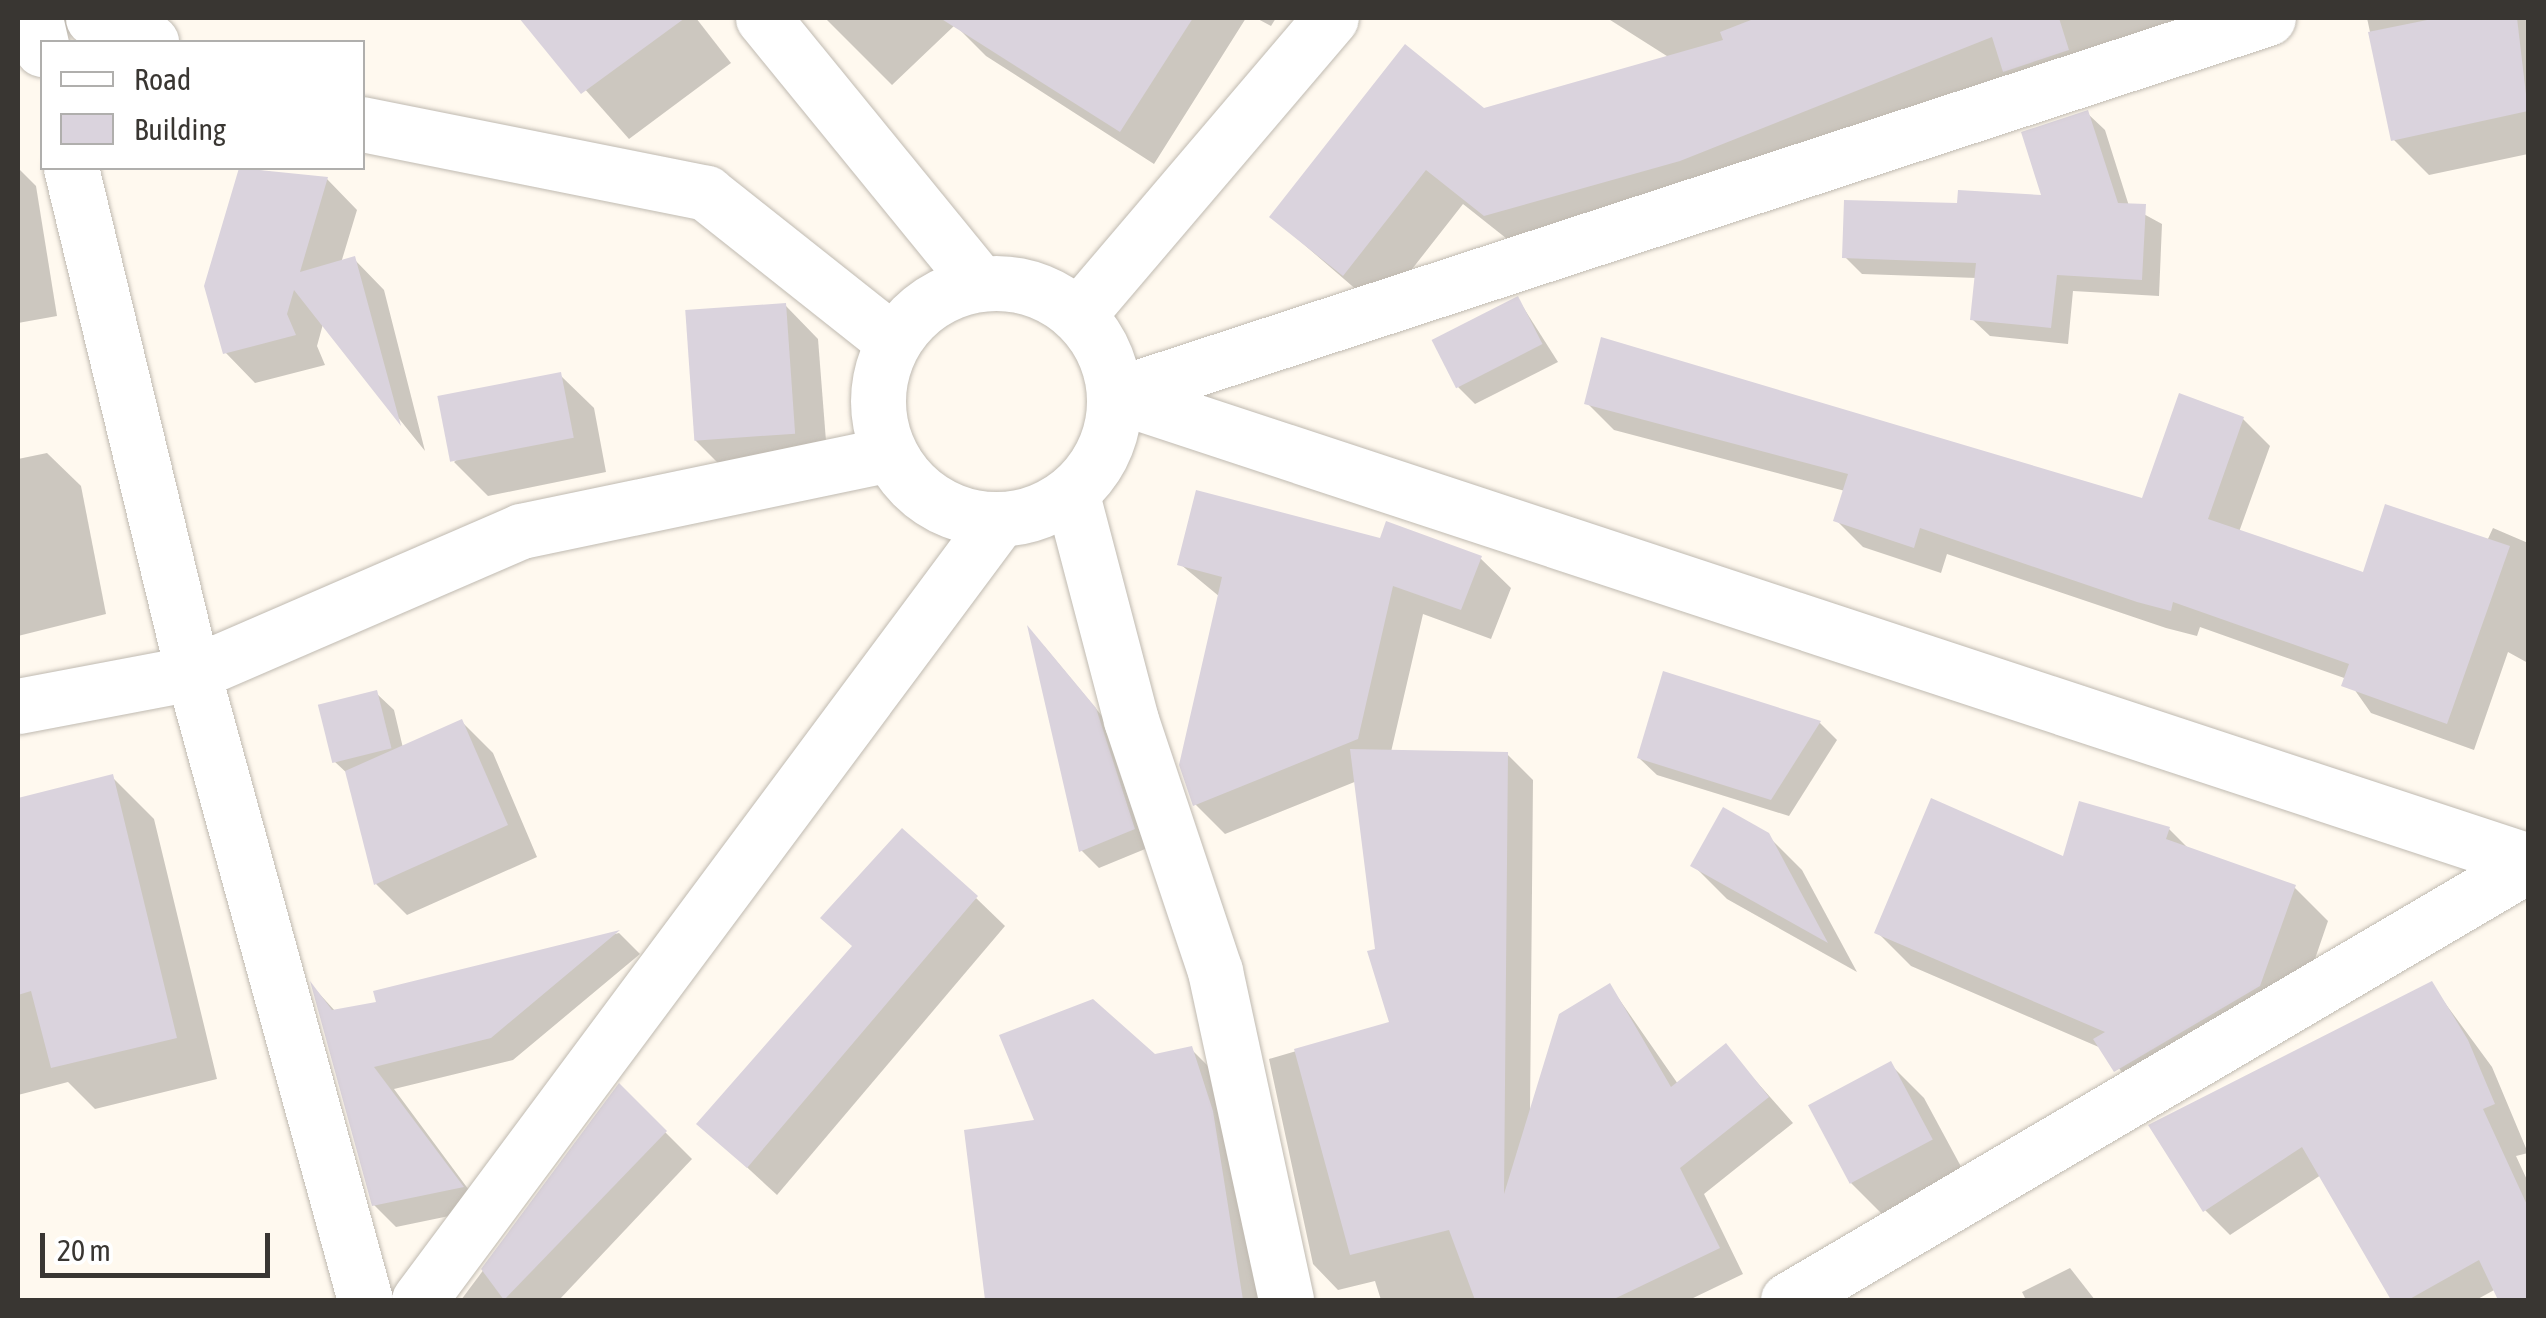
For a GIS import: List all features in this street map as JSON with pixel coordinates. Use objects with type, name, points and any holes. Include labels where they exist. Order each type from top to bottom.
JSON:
[{"type":"street","points":[[94,18],[145,40]]},
{"type":"street","points":[[762,18],[979,283]]},
{"type":"street","points":[[1078,314],[1331,18]]},
{"type":"street","points":[[1115,395],[2268,18]]},
{"type":"street","points":[[365,125],[706,193],[893,340]]},
{"type":"street","points":[[71,170],[192,672],[365,1300]]},
{"type":"street","points":[[979,283],[1032,287],[1078,314],[1105,352],[1115,395],[1110,433],[1072,495],[1039,517],[1000,520],[956,512],[916,490],[890,454],[876,397],[893,340],[928,302],[979,283]]},
{"type":"street","points":[[1115,395],[2528,863]]},
{"type":"street","points":[[18,706],[192,672],[521,531],[890,454]]},
{"type":"street","points":[[1072,495],[1131,720],[1215,972],[1286,1300]]},
{"type":"street","points":[[419,1300],[1000,520]]},
{"type":"street","points":[[1788,1300],[2528,863]]},
{"type":"building","points":[[519,18],[685,18],[581,94]]},
{"type":"building","points":[[940,18],[1193,18],[1120,132]]},
{"type":"building","points":[[1756,18],[2059,18],[2069,50],[2003,72],[1992,37],[1680,161],[1484,216],[1426,170],[1343,276],[1269,217],[1405,44],[1484,108],[1723,40],[1720,32]]},
{"type":"building","points":[[2437,18],[2517,18],[2528,111],[2391,141],[2368,32]]},
{"type":"building","points":[[2088,110],[2118,203],[2146,204],[2142,280],[2057,275],[2051,328],[1970,320],[1976,263],[1842,258],[1844,200],[1957,203],[1958,190],[2041,195],[2021,132]]},
{"type":"building","points":[[238,170],[328,177],[300,272],[355,256],[401,426],[294,290],[287,314],[296,335],[223,354],[204,286]]},
{"type":"building","points":[[1518,296],[1543,344],[1456,388],[1432,340]]},
{"type":"building","points":[[786,303],[795,434],[694,441],[685,310]]},
{"type":"building","points":[[1601,337],[2142,498],[2179,393],[2244,417],[2208,519],[2363,572],[2385,504],[2510,546],[2447,724],[2341,686],[2349,664],[2173,602],[2171,611],[2137,602],[1920,528],[1914,548],[1833,521],[1848,474],[1584,404]]},
{"type":"building","points":[[561,372],[574,438],[450,462],[437,396]]},
{"type":"building","points":[[1196,490],[1380,538],[1386,521],[1482,556],[1461,610],[1393,586],[1358,739],[1193,806],[1179,765],[1222,577],[1177,565]]},
{"type":"building","points":[[1027,625],[1096,708],[1135,829],[1079,852]]},
{"type":"building","points":[[1663,671],[1821,721],[1771,800],[1637,758]]},
{"type":"building","points":[[377,690],[392,748],[332,763],[318,705]]},
{"type":"building","points":[[462,719],[508,825],[374,885],[345,771]]},
{"type":"building","points":[[1350,749],[1508,752],[1504,1194],[1559,1014],[1610,983],[1671,1087],[1726,1043],[1769,1097],[1680,1168],[1720,1248],[1612,1300],[1475,1300],[1449,1230],[1350,1255],[1294,1049],[1389,1022],[1367,951],[1375,949]]},
{"type":"building","points":[[113,774],[177,1038],[51,1068],[31,991],[18,995],[18,798]]},
{"type":"building","points":[[1931,798],[2063,856],[2079,801],[2170,827],[2166,839],[2296,885],[2260,986],[2114,1072],[2093,1039],[2105,1032],[1874,933]]},
{"type":"building","points":[[1723,807],[1769,833],[1828,943],[1690,866]]},
{"type":"building","points":[[902,828],[978,896],[747,1168],[696,1124],[852,946],[820,918]]},
{"type":"building","points":[[620,930],[491,1038],[374,1067],[464,1187],[372,1206],[310,981],[332,1010],[376,1002],[373,991]]},
{"type":"building","points":[[2432,981],[2468,1040],[2495,1104],[2483,1109],[2528,1207],[2528,1300],[2498,1300],[2479,1260],[2408,1300],[2391,1300],[2302,1147],[2203,1212],[2148,1125]]},
{"type":"building","points":[[1093,999],[1155,1054],[1192,1046],[1213,1111],[1243,1300],[985,1300],[964,1130],[1034,1120],[999,1035]]},
{"type":"building","points":[[1891,1061],[1933,1140],[1850,1184],[1808,1105]]},
{"type":"building","points":[[619,1083],[667,1131],[504,1300],[481,1269]]}]
